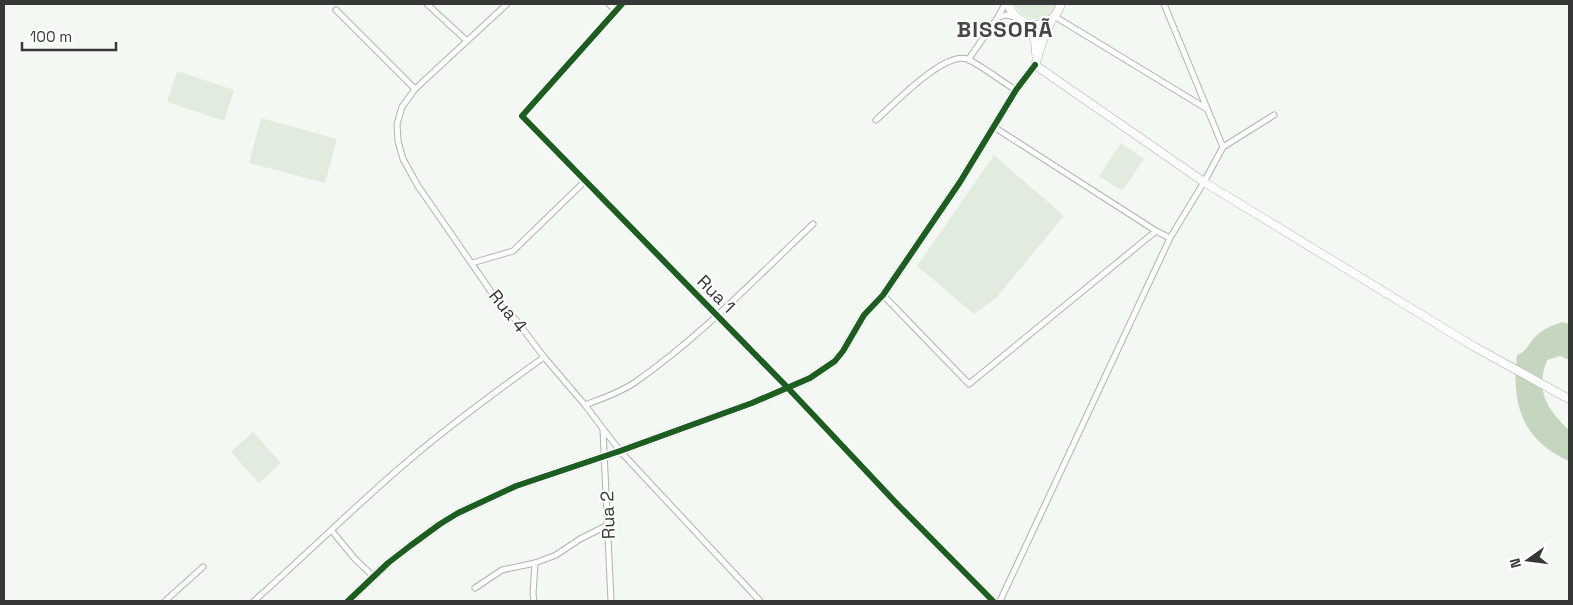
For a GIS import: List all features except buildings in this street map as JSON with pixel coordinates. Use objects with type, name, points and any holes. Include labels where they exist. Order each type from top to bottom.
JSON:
[{"type":"street","points":[[427,4],[467,41]]},
{"type":"street","name":"Rua 4","points":[[507,4],[415,89],[402,107],[397,124],[398,141],[403,159],[418,186],[502,306],[516,320],[620,451],[760,601]]},
{"type":"street","points":[[609,4],[615,10]]},
{"type":"street","name":"Rua 1","points":[[622,4],[522,116],[993,601]]},
{"type":"street","points":[[968,60],[1005,4]]},
{"type":"street","points":[[1008,4],[1034,37],[1036,42],[1035,65]]},
{"type":"street","points":[[348,601],[410,546],[458,513],[516,486],[620,451],[788,388],[810,378],[835,361],[864,315],[883,295],[960,182],[1016,90],[1035,65],[1043,40],[1061,4]]},
{"type":"street","points":[[1164,4],[1223,147]]},
{"type":"street","points":[[336,10],[415,89]]},
{"type":"street","points":[[998,16],[1007,15],[1027,24],[1044,23],[1054,17]]},
{"type":"street","points":[[1054,17],[1207,109]]},
{"type":"street","points":[[876,120],[934,68],[955,59],[968,60],[1016,90]]},
{"type":"street","points":[[1035,65],[1204,182],[1407,304],[1473,346],[1569,399]]},
{"type":"street","points":[[1000,601],[1170,238],[1223,147],[1274,115]]},
{"type":"street","points":[[994,127],[1156,231],[1170,238]]},
{"type":"street","points":[[472,263],[513,251],[585,181]]},
{"type":"street","points":[[585,405],[633,384],[717,315],[813,224]]},
{"type":"street","points":[[883,295],[969,384],[1156,231]]},
{"type":"street","points":[[254,601],[332,531],[353,509],[431,441],[544,357]]},
{"type":"street","name":"Rua 2","points":[[603,429],[611,601]]},
{"type":"street","points":[[475,588],[502,570],[535,563],[556,555],[580,539],[608,526]]},
{"type":"street","points":[[332,531],[355,559],[374,577]]},
{"type":"street","points":[[534,601],[535,563]]},
{"type":"street","points":[[165,601],[203,567]]},
{"type":"shaded area","points":[[1014,4],[1056,4],[1047,15],[1035,19],[1023,15]]},
{"type":"shaded area","points":[[177,71],[234,90],[224,121],[167,102]]},
{"type":"shaded area","points":[[261,118],[337,139],[325,183],[249,163]]},
{"type":"shaded area","points":[[1121,143],[1144,159],[1122,191],[1099,176]]},
{"type":"shaded area","points":[[994,155],[1064,216],[996,298],[974,314],[917,266]]},
{"type":"shaded area","points":[[1562,322],[1569,324],[1569,360],[1560,356],[1547,360],[1542,381],[1545,399],[1549,407],[1569,430],[1569,461],[1540,442],[1530,431],[1518,405],[1516,389],[1517,355],[1525,350],[1540,332]]},
{"type":"shaded area","points":[[253,432],[281,463],[259,483],[231,452]]},
{"type":"cycle path","points":[[622,4],[522,116],[993,601]]},
{"type":"cycle path","points":[[348,601],[388,563],[440,524],[458,513],[516,486],[752,403],[810,378],[835,361],[864,315],[883,295],[960,182],[1016,90],[1035,65]]},
{"type":"district","name":"BISSORÃ","points":[[1005,29]]}]
